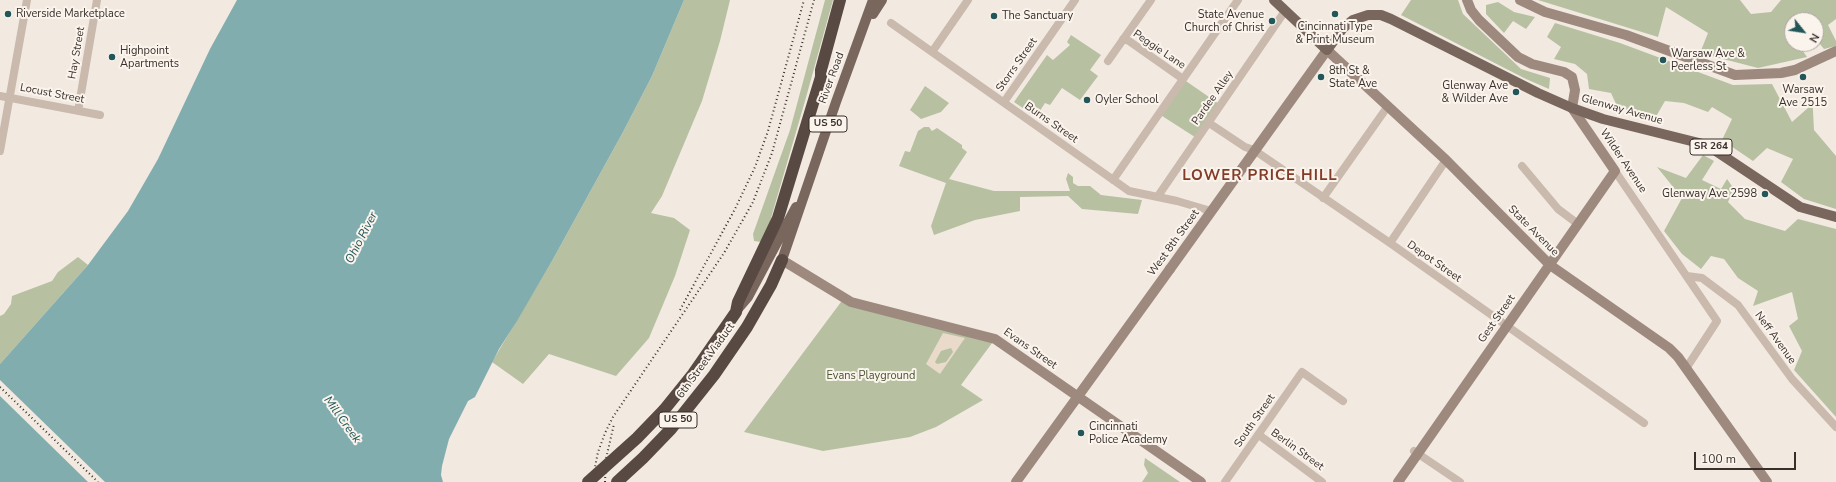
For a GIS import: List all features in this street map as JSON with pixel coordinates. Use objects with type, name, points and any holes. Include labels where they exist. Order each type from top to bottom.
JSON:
[{"type":"highway","points":[[821,77],[821,70],[840,0]]},
{"type":"highway","points":[[821,77],[828,62],[846,0]]},
{"type":"highway","name":"6th Street Viaduct","points":[[588,482],[637,438],[664,410],[693,374],[736,312],[738,302],[745,295],[778,218],[821,77]]},
{"type":"highway","name":"6th Street Viaduct","points":[[617,482],[660,441],[702,390],[731,351],[760,303],[782,260]]},
{"type":"main road","name":"River Road","points":[[782,260],[790,240],[806,188],[874,0]]},
{"type":"main road","points":[[862,33],[882,0]]},
{"type":"main road","name":"State Avenue","points":[[1274,0],[1446,160],[1550,265],[1669,348],[1687,367],[1767,482]]},
{"type":"main road","points":[[1467,0],[1471,10],[1479,20],[1518,57],[1532,64],[1564,72],[1572,78],[1575,90],[1572,108]]},
{"type":"main road","points":[[1520,0],[1544,12],[1626,35],[1735,75],[1781,73],[1795,70],[1836,51]]},
{"type":"main road","name":"Glenway Avenue","points":[[1353,20],[1368,15],[1381,15],[1538,93],[1572,108],[1603,119],[1707,145],[1800,206],[1836,217]]},
{"type":"main road","name":"West 8th Street","points":[[1016,482],[1254,150],[1343,28],[1353,20]]},
{"type":"main road","name":"Wilder Avenue","points":[[1572,108],[1615,171]]},
{"type":"main road","name":"Gest Street","points":[[1398,482],[1416,452],[1507,326],[1615,171]]},
{"type":"main road","name":"River Road","points":[[745,295],[806,188]]},
{"type":"main road","name":"Evans Street","points":[[782,260],[851,302],[995,339],[1202,482]]},
{"type":"street","points":[[0,151],[27,0]]},
{"type":"street","name":"Hay Street","points":[[78,111],[97,0]]},
{"type":"street","points":[[932,52],[968,0]]},
{"type":"street","name":"Storrs Street","points":[[1004,102],[1075,0]]},
{"type":"street","points":[[1108,61],[1151,0]]},
{"type":"street","points":[[1113,180],[1238,0]]},
{"type":"street","name":"Pardee Alley","points":[[1158,196],[1286,11]]},
{"type":"street","name":"Burns Street","points":[[891,23],[1129,191],[1158,196],[1209,214]]},
{"type":"street","name":"Peggie Lane","points":[[1123,39],[1129,41],[1183,79]]},
{"type":"street","name":"Locust Street","points":[[0,96],[100,115]]},
{"type":"street","points":[[1323,198],[1388,106]]},
{"type":"street","name":"Depot Street","points":[[1209,123],[1245,147],[1254,150],[1390,243],[1644,423]]},
{"type":"street","points":[[1390,243],[1446,160]]},
{"type":"street","points":[[1522,166],[1558,209],[1578,224]]},
{"type":"street","name":"Wilder Avenue","points":[[1615,171],[1717,321],[1687,367]]},
{"type":"street","name":"Neff Avenue","points":[[1687,276],[1702,278],[1738,305],[1792,379],[1836,427]]},
{"type":"street","name":"South Street","points":[[1225,482],[1302,372],[1343,401]]},
{"type":"street","name":"Berlin Street","points":[[1259,435],[1322,482]]},
{"type":"street","points":[[1416,452],[1460,482]]},
{"type":"green space","points":[[684,0],[730,0],[720,41],[702,101],[662,196],[651,213],[674,218],[690,230],[675,276],[649,338],[616,376],[549,354],[523,384],[492,362],[552,261],[623,132],[652,76]]},
{"type":"green space","points":[[825,0],[833,0],[769,225],[761,242],[754,241],[753,234],[790,130]]},
{"type":"green space","points":[[1411,0],[1458,0],[1463,14],[1521,69],[1550,78],[1549,89],[1526,79],[1401,15]]},
{"type":"green space","points":[[1538,0],[1740,0],[1751,14],[1771,12],[1781,0],[1836,0],[1836,19],[1828,25],[1836,41],[1836,46],[1824,49],[1824,12],[1784,12],[1784,52],[1804,52],[1807,57],[1758,68],[1700,53],[1708,33],[1666,7],[1658,37]]},
{"type":"green space","points":[[1498,2],[1514,12],[1535,17],[1526,29],[1513,21],[1504,33],[1486,14],[1486,5]]},
{"type":"green space","points":[[1555,23],[1620,43],[1733,85],[1772,84],[1792,122],[1809,107],[1812,93],[1814,130],[1836,156],[1836,209],[1804,199],[1781,182],[1793,159],[1767,148],[1753,161],[1722,140],[1732,119],[1712,107],[1708,112],[1684,103],[1665,101],[1654,120],[1617,106],[1611,93],[1589,89],[1587,74],[1575,64],[1554,59],[1561,47],[1547,37]]},
{"type":"green space","points":[[1071,35],[1101,55],[1090,70],[1098,76],[1080,100],[1062,88],[1050,105],[1045,103],[1036,117],[1014,102],[1047,55],[1053,60],[1070,45],[1067,42]]},
{"type":"green space","points":[[1183,79],[1222,106],[1198,139],[1159,114]]},
{"type":"green space","points":[[925,86],[949,103],[941,112],[921,119],[910,110]]},
{"type":"green space","points":[[924,127],[929,127],[932,131],[937,128],[962,145],[962,148],[967,152],[949,179],[994,191],[1070,191],[1066,179],[1068,173],[1073,177],[1073,183],[1078,186],[1090,186],[1101,195],[1142,200],[1138,214],[1082,209],[1068,196],[1020,197],[1020,211],[975,220],[934,235],[931,226],[946,183],[899,166],[905,151],[910,152],[918,131]]},
{"type":"green space","points":[[1703,155],[1714,161],[1702,180],[1721,189],[1727,179],[1734,189],[1728,202],[1745,219],[1785,231],[1798,219],[1836,229],[1836,417],[1794,370],[1802,351],[1789,326],[1798,319],[1792,292],[1753,306],[1758,291],[1738,278],[1724,259],[1711,256],[1701,269],[1682,254],[1664,231],[1682,198],[1657,167],[1686,178]]},
{"type":"green space","points":[[78,257],[88,265],[0,364],[0,316],[4,314],[11,304],[12,296],[52,281],[58,272]]},
{"type":"green space","name":"Evans Playground","points":[[844,298],[995,339],[961,385],[983,400],[936,427],[910,437],[823,451],[744,432]]},
{"type":"green space","points":[[1145,458],[1180,482],[1142,482],[1148,473],[1144,465]]},
{"type":"shaded area","points":[[943,333],[965,338],[940,374],[926,364]],"holes":[[[951,348],[953,352],[946,362],[937,364],[935,362],[941,351]]]},
{"type":"water","points":[[237,0],[684,0],[652,76],[623,132],[552,261],[499,349],[475,397],[468,401],[449,439],[442,466],[441,475],[443,482],[0,482],[0,364],[88,265],[128,211],[158,159],[210,49]]},
{"type":"pier","points":[[0,380],[105,482],[88,482],[0,396]]},
{"type":"railway","points":[[680,310],[735,209],[755,167],[768,131],[804,0]]},
{"type":"railway","points":[[592,482],[598,452],[613,417],[724,253],[753,202],[772,153],[814,0]]},
{"type":"railway","points":[[0,387],[98,482]]},
{"type":"railway","points":[[605,482],[606,459],[614,424]]},
{"type":"place","name":"Riverside Marketplace","points":[[8,14]]},
{"type":"place","name":"Cincinnati Type & Print Museum","points":[[1335,14]]},
{"type":"place","name":"The Sanctuary","points":[[994,16]]},
{"type":"place","name":"State Avenue Church of Christ","points":[[1272,21]]},
{"type":"place","name":"Highpoint Apartments","points":[[112,57]]},
{"type":"place","name":"Warsaw Ave & Peerless St","points":[[1663,60]]},
{"type":"place","name":"8th St & State Ave","points":[[1321,77]]},
{"type":"place","name":"Warsaw Ave 2515","points":[[1803,77]]},
{"type":"place","name":"Glenway Ave & Wilder Ave","points":[[1516,92]]},
{"type":"place","name":"Oyler School","points":[[1087,100]]},
{"type":"place","name":"Glenway Ave 2598","points":[[1765,194]]},
{"type":"place","name":"Cincinnati Police Academy","points":[[1081,433]]},
{"type":"district","name":"LOWER PRICE HILL","points":[[1260,176]]},
{"type":"water label","name":"Ohio River","points":[[362,238]]},
{"type":"water label","name":"Mill Creek","points":[[342,420]]}]
